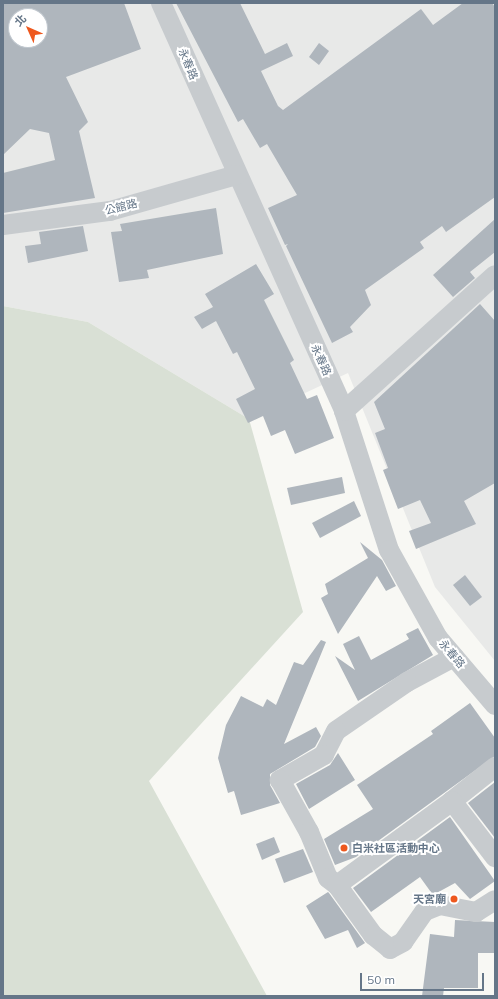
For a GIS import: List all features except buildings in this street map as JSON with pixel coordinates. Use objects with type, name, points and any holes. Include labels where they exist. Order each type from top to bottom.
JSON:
[{"type":"street","name":"永春路","points":[[161,3],[236,175],[344,411],[390,550],[438,638],[495,704]]},
{"type":"street","name":"公館路","points":[[3,225],[110,211],[236,175]]},
{"type":"street","points":[[344,411],[495,275]]},
{"type":"street","points":[[454,657],[407,682],[336,731],[324,755],[280,780],[309,832],[328,878],[337,885],[373,935],[390,949],[404,942],[425,911],[440,905],[476,912],[495,900]]},
{"type":"street","points":[[337,885],[452,801],[495,767]]},
{"type":"street","points":[[452,801],[495,857]]},
{"type":"shaded area","points":[[3,3],[495,3],[495,661],[435,587],[348,373],[249,419],[88,322],[3,306]]},
{"type":"shaded area","points":[[3,306],[88,322],[249,419],[303,612],[149,781],[267,996],[3,996]]},
{"type":"place","name":"白米社區活動中心","points":[[344,848]]},
{"type":"place","name":"天宮廟","points":[[454,899]]}]
